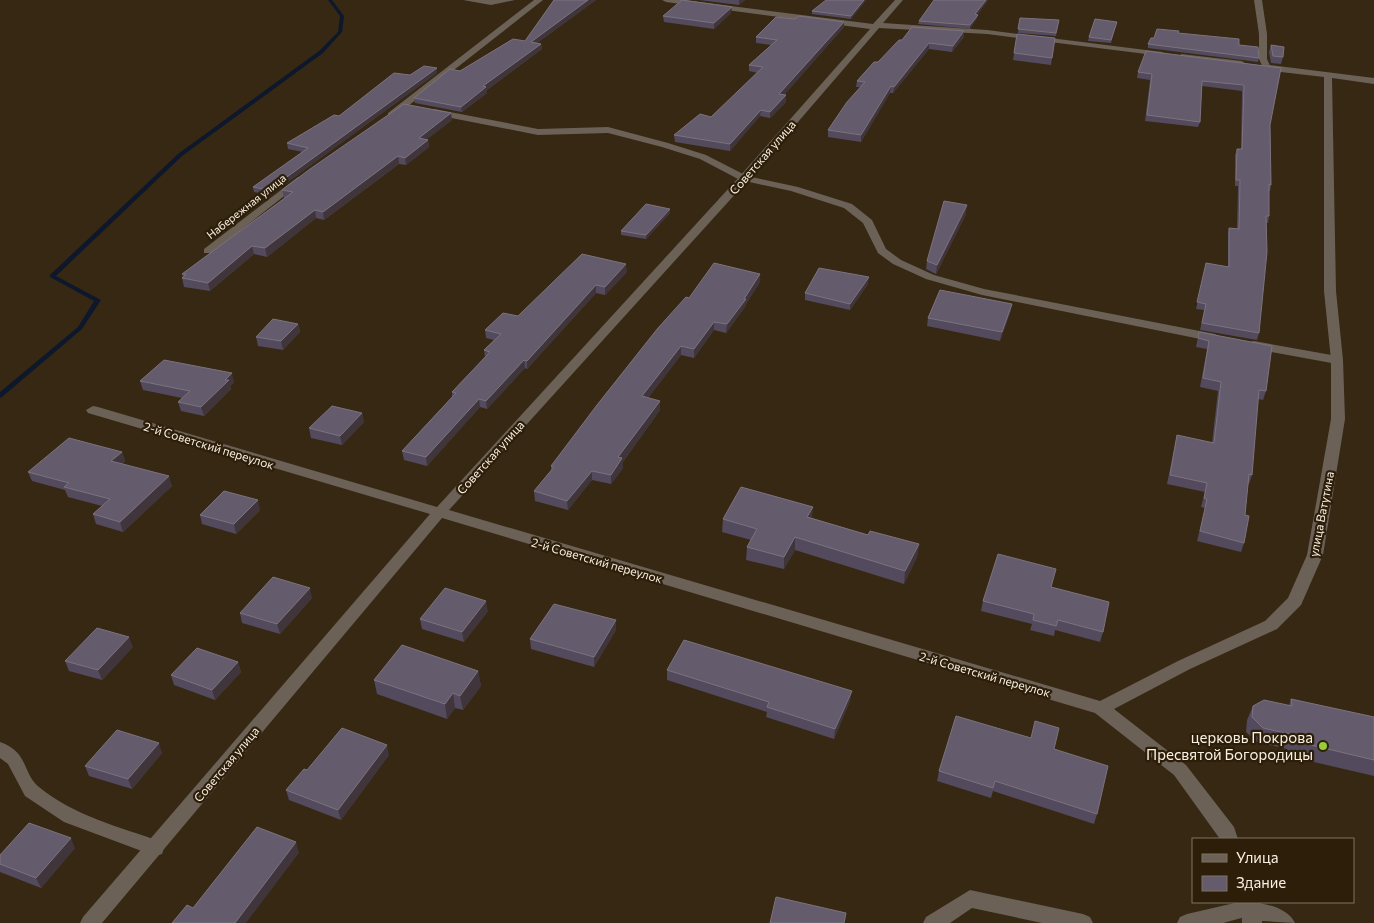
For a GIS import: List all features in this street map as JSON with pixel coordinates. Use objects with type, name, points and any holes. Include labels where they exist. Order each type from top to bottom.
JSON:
[{"type":"street","points":[[467,0],[491,3],[511,0]]},
{"type":"street","points":[[380,123],[413,108],[539,0]]},
{"type":"street","points":[[666,0],[876,26],[987,32],[1258,66],[1328,77],[1374,81]]},
{"type":"street","name":"Советская улица","points":[[90,923],[439,513],[744,178],[899,0]]},
{"type":"street","points":[[1258,0],[1263,34],[1263,59],[1258,66]]},
{"type":"street","name":"улица Ватутина","points":[[1101,708],[1184,665],[1271,625],[1295,600],[1315,555],[1338,419],[1337,360],[1330,291],[1328,77]]},
{"type":"street","points":[[413,108],[538,132],[590,129],[614,131],[703,157],[744,178],[794,189],[848,206],[868,222],[882,252],[897,262],[930,277],[982,292],[1222,340]]},
{"type":"street","name":"Набережная улица","points":[[208,250],[308,173]]},
{"type":"street","points":[[1241,343],[1337,360]]},
{"type":"street","name":"2-й Советский переулок","points":[[93,410],[1101,708]]},
{"type":"street","points":[[1101,708],[1180,770],[1227,833],[1229,838]]},
{"type":"street","points":[[0,749],[14,759],[31,790],[71,816],[154,848]]},
{"type":"street","points":[[933,923],[970,899],[1083,923]]},
{"type":"street","points":[[1187,923],[1252,910],[1285,923]]},
{"type":"building","points":[[554,0],[588,0],[531,42],[541,44],[483,86],[486,87],[461,107],[414,98],[450,69],[460,71],[513,39],[525,41]]},
{"type":"building","points":[[682,0],[732,7],[714,23],[663,16]]},
{"type":"building","points":[[826,0],[864,0],[851,16],[812,11]]},
{"type":"building","points":[[934,0],[986,0],[975,14],[978,15],[970,25],[919,21]]},
{"type":"building","points":[[799,16],[844,22],[779,94],[786,95],[770,112],[761,110],[730,144],[674,135],[700,114],[711,117],[763,67],[749,65],[777,40],[756,37],[776,17],[795,19]]},
{"type":"building","points":[[1020,18],[1059,20],[1056,33],[1018,29]]},
{"type":"building","points":[[1095,19],[1117,22],[1111,40],[1089,37]]},
{"type":"building","points":[[912,27],[964,31],[953,46],[929,43],[894,87],[891,86],[861,135],[828,130],[847,102],[865,82],[857,81],[874,62],[878,62],[899,40],[902,40]]},
{"type":"building","points":[[1157,29],[1239,39],[1239,45],[1258,47],[1259,58],[1148,44],[1151,38],[1154,38]]},
{"type":"building","points":[[1017,34],[1055,38],[1052,58],[1014,53]]},
{"type":"building","points":[[1271,45],[1284,47],[1283,57],[1273,56]]},
{"type":"building","points":[[1146,51],[1281,68],[1270,125],[1271,185],[1269,184],[1269,216],[1266,216],[1267,252],[1259,333],[1202,323],[1206,304],[1197,302],[1206,263],[1229,267],[1229,228],[1239,229],[1240,180],[1236,180],[1237,149],[1242,149],[1244,85],[1202,81],[1200,122],[1147,115],[1152,74],[1138,72]]},
{"type":"building","points":[[424,66],[437,68],[269,190],[253,187],[308,148],[287,143],[334,115],[339,116],[394,73],[410,75]]},
{"type":"building","points":[[404,104],[451,113],[419,138],[428,140],[405,158],[398,156],[323,212],[315,210],[265,248],[252,246],[208,283],[182,278],[186,274],[182,274],[293,192],[282,190]]},
{"type":"building","points":[[944,201],[967,205],[937,265],[927,261]]},
{"type":"building","points":[[646,204],[670,209],[646,235],[621,231]]},
{"type":"building","points":[[582,254],[626,264],[605,287],[596,285],[527,361],[524,360],[486,401],[479,399],[426,457],[402,451],[456,393],[452,392],[490,352],[484,350],[501,334],[485,330],[503,313],[518,316]]},
{"type":"building","points":[[714,263],[760,274],[744,299],[746,299],[727,324],[714,322],[694,349],[681,346],[642,396],[660,401],[618,457],[622,458],[611,475],[592,471],[567,501],[534,491],[554,467],[551,466],[597,405],[658,328],[686,297],[689,298]]},
{"type":"building","points":[[819,268],[869,277],[850,304],[805,293]]},
{"type":"building","points":[[940,290],[1012,304],[1002,332],[928,318]]},
{"type":"building","points":[[273,319],[298,324],[281,341],[256,337]]},
{"type":"building","points":[[1199,332],[1272,346],[1266,391],[1259,390],[1252,475],[1249,474],[1245,515],[1249,516],[1244,543],[1200,531],[1207,499],[1204,498],[1207,483],[1170,475],[1177,435],[1214,443],[1221,382],[1203,378],[1209,341],[1198,338]]},
{"type":"building","points":[[164,360],[232,373],[225,380],[229,380],[201,407],[178,402],[190,391],[140,381]]},
{"type":"building","points":[[332,406],[362,413],[340,436],[309,428]]},
{"type":"building","points":[[69,438],[122,452],[111,461],[169,476],[120,522],[93,514],[110,499],[64,487],[69,483],[28,472]]},
{"type":"building","points":[[741,487],[813,507],[807,517],[868,535],[870,531],[919,544],[905,571],[795,537],[784,557],[747,547],[757,529],[723,519]]},
{"type":"building","points":[[224,491],[258,500],[234,524],[200,515]]},
{"type":"building","points":[[998,554],[1056,569],[1051,587],[1109,602],[1103,632],[1058,620],[1056,626],[1033,620],[1034,614],[983,601]]},
{"type":"building","points":[[273,577],[310,588],[277,624],[240,613]]},
{"type":"building","points":[[445,588],[486,601],[462,632],[420,619]]},
{"type":"building","points":[[554,604],[616,620],[594,657],[530,639]]},
{"type":"building","points":[[97,628],[129,637],[98,670],[65,661]]},
{"type":"building","points":[[684,640],[852,691],[835,729],[767,707],[769,702],[667,670]]},
{"type":"building","points":[[402,645],[478,671],[460,696],[453,693],[445,704],[374,680]]},
{"type":"building","points":[[197,648],[238,662],[212,690],[171,675]]},
{"type":"building","points":[[1291,699],[1374,717],[1374,760],[1294,741],[1294,735],[1263,728],[1252,717],[1253,706],[1264,700],[1292,706]]},
{"type":"building","points":[[956,716],[1031,738],[1035,721],[1059,728],[1054,749],[1108,766],[1097,814],[995,781],[993,788],[939,771]]},
{"type":"building","points":[[342,728],[387,745],[338,810],[286,790],[304,769],[307,770]]},
{"type":"building","points":[[117,730],[159,743],[128,779],[85,766]]},
{"type":"building","points":[[29,823],[71,838],[36,878],[0,864],[0,855]]},
{"type":"building","points":[[257,827],[296,842],[235,923],[172,923],[187,905],[193,908]]},
{"type":"building","points":[[776,897],[846,913],[844,923],[770,923]]},
{"type":"waterway","points":[[0,396],[80,328],[98,300],[52,276],[180,155],[321,52],[340,32],[342,16],[330,0]]},
{"type":"place","name":"церковь Покрова Пресвятой Богородицы","points":[[1323,746]]}]
